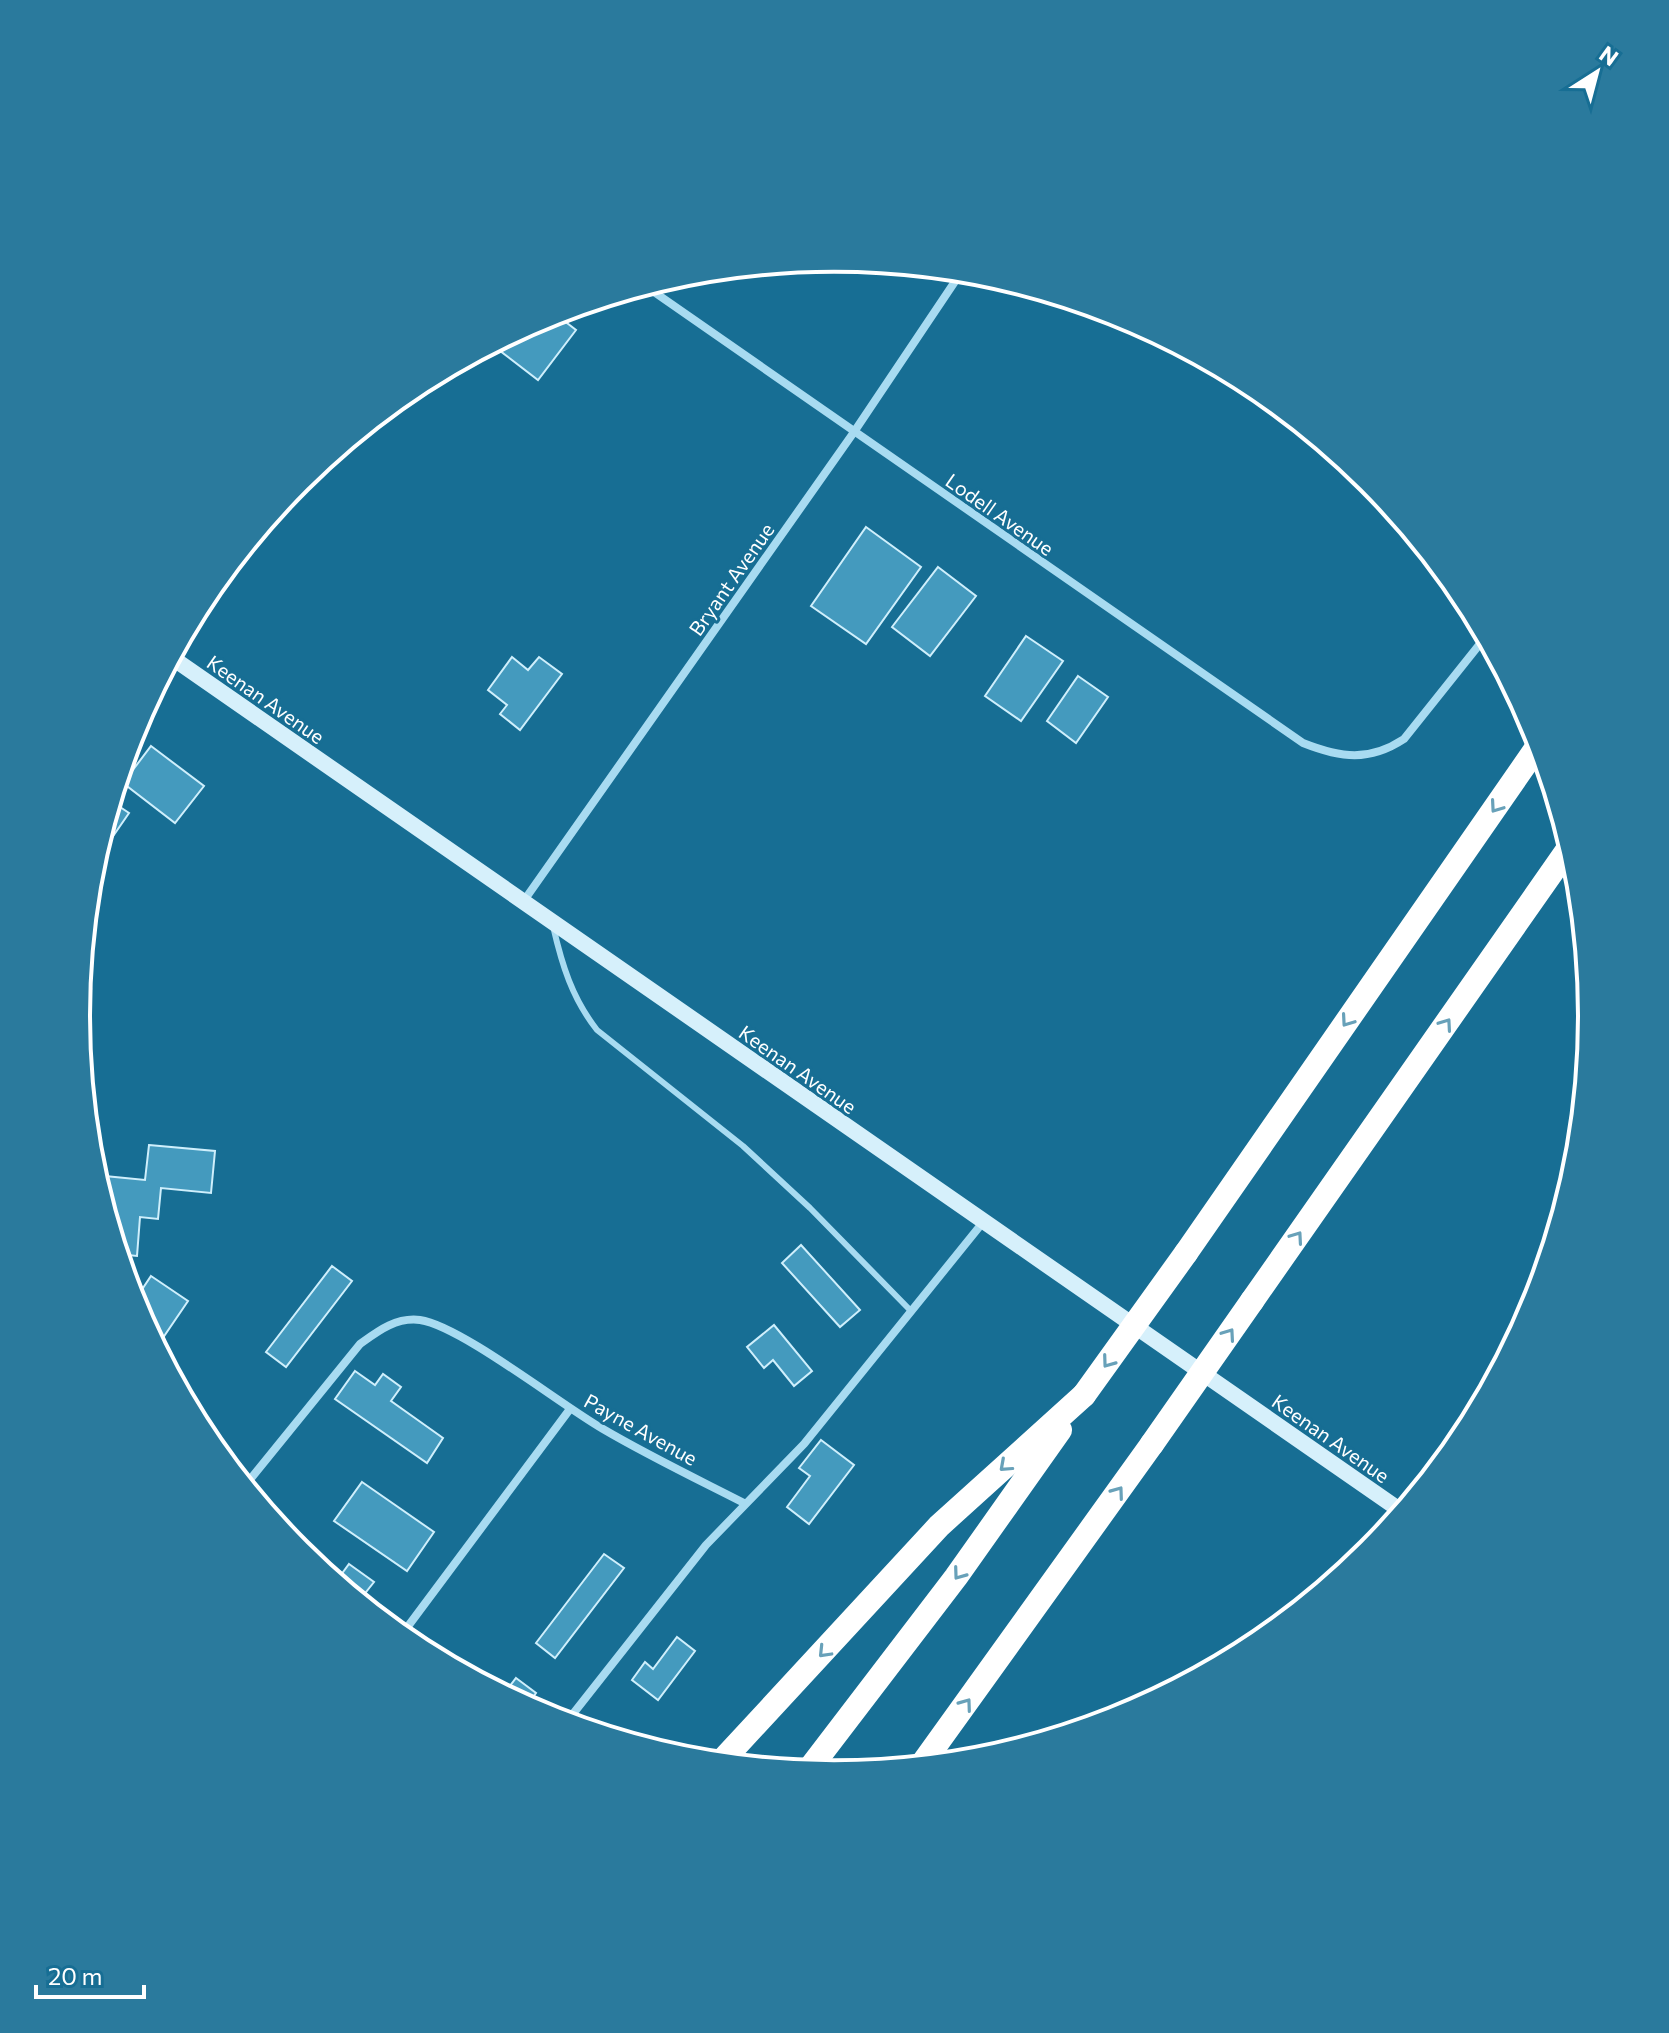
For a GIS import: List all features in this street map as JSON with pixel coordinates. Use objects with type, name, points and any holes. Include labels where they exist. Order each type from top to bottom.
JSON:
[{"type":"highway","points":[[816,1760],[956,1577],[1186,1253],[1531,756]]},
{"type":"highway","points":[[928,1755],[1152,1444],[1562,858]]},
{"type":"highway","points":[[729,1754],[939,1526],[1084,1395]]},
{"type":"street","name":"Bryant Avenue","points":[[522,902],[854,432],[955,282]]},
{"type":"street","name":"Lodell Avenue","points":[[656,294],[1303,743],[1344,756],[1363,757],[1404,739],[1479,645]]},
{"type":"street","name":"Keenan Avenue","points":[[180,663],[1395,1506]]},
{"type":"street","points":[[574,1713],[706,1545],[804,1444],[984,1221]]},
{"type":"street","name":"Payne Avenue","points":[[251,1478],[360,1344],[385,1327],[404,1320],[438,1326],[570,1409],[744,1503]]},
{"type":"street","points":[[408,1626],[570,1409]]},
{"type":"lane","points":[[552,923],[564,974],[579,1007],[597,1030],[743,1146],[911,1311]]},
{"type":"building","points":[[567,323],[576,330],[538,380],[501,351]]},
{"type":"building","points":[[866,527],[921,567],[866,644],[811,606]]},
{"type":"building","points":[[938,567],[976,596],[930,656],[892,627]]},
{"type":"building","points":[[1026,636],[1063,661],[1021,721],[985,696]]},
{"type":"building","points":[[512,657],[528,670],[539,657],[562,674],[520,730],[500,714],[507,705],[488,690]]},
{"type":"building","points":[[1078,676],[1108,697],[1076,743],[1047,721]]},
{"type":"building","points":[[151,746],[204,786],[175,823],[127,786],[132,771]]},
{"type":"building","points":[[120,807],[129,813],[112,838]]},
{"type":"building","points":[[149,1145],[215,1151],[211,1193],[161,1188],[158,1219],[140,1217],[137,1256],[130,1255],[107,1176],[145,1180]]},
{"type":"building","points":[[801,1245],[860,1310],[840,1327],[782,1263]]},
{"type":"building","points":[[332,1266],[352,1281],[286,1367],[266,1352]]},
{"type":"building","points":[[151,1276],[188,1301],[163,1337],[147,1301],[142,1289]]},
{"type":"building","points":[[774,1325],[812,1371],[794,1386],[773,1360],[764,1368],[747,1347]]},
{"type":"building","points":[[355,1371],[375,1385],[383,1374],[401,1387],[391,1401],[443,1438],[427,1463],[335,1399]]},
{"type":"building","points":[[821,1440],[854,1465],[809,1524],[787,1507],[810,1476],[799,1468]]},
{"type":"building","points":[[362,1482],[434,1532],[407,1571],[334,1521]]},
{"type":"building","points":[[604,1554],[624,1568],[555,1658],[536,1643]]},
{"type":"building","points":[[349,1564],[374,1582],[365,1593],[342,1574]]},
{"type":"building","points":[[677,1637],[695,1651],[658,1700],[632,1680],[645,1662],[653,1669]]},
{"type":"building","points":[[516,1678],[536,1693],[533,1697],[510,1686]]}]
